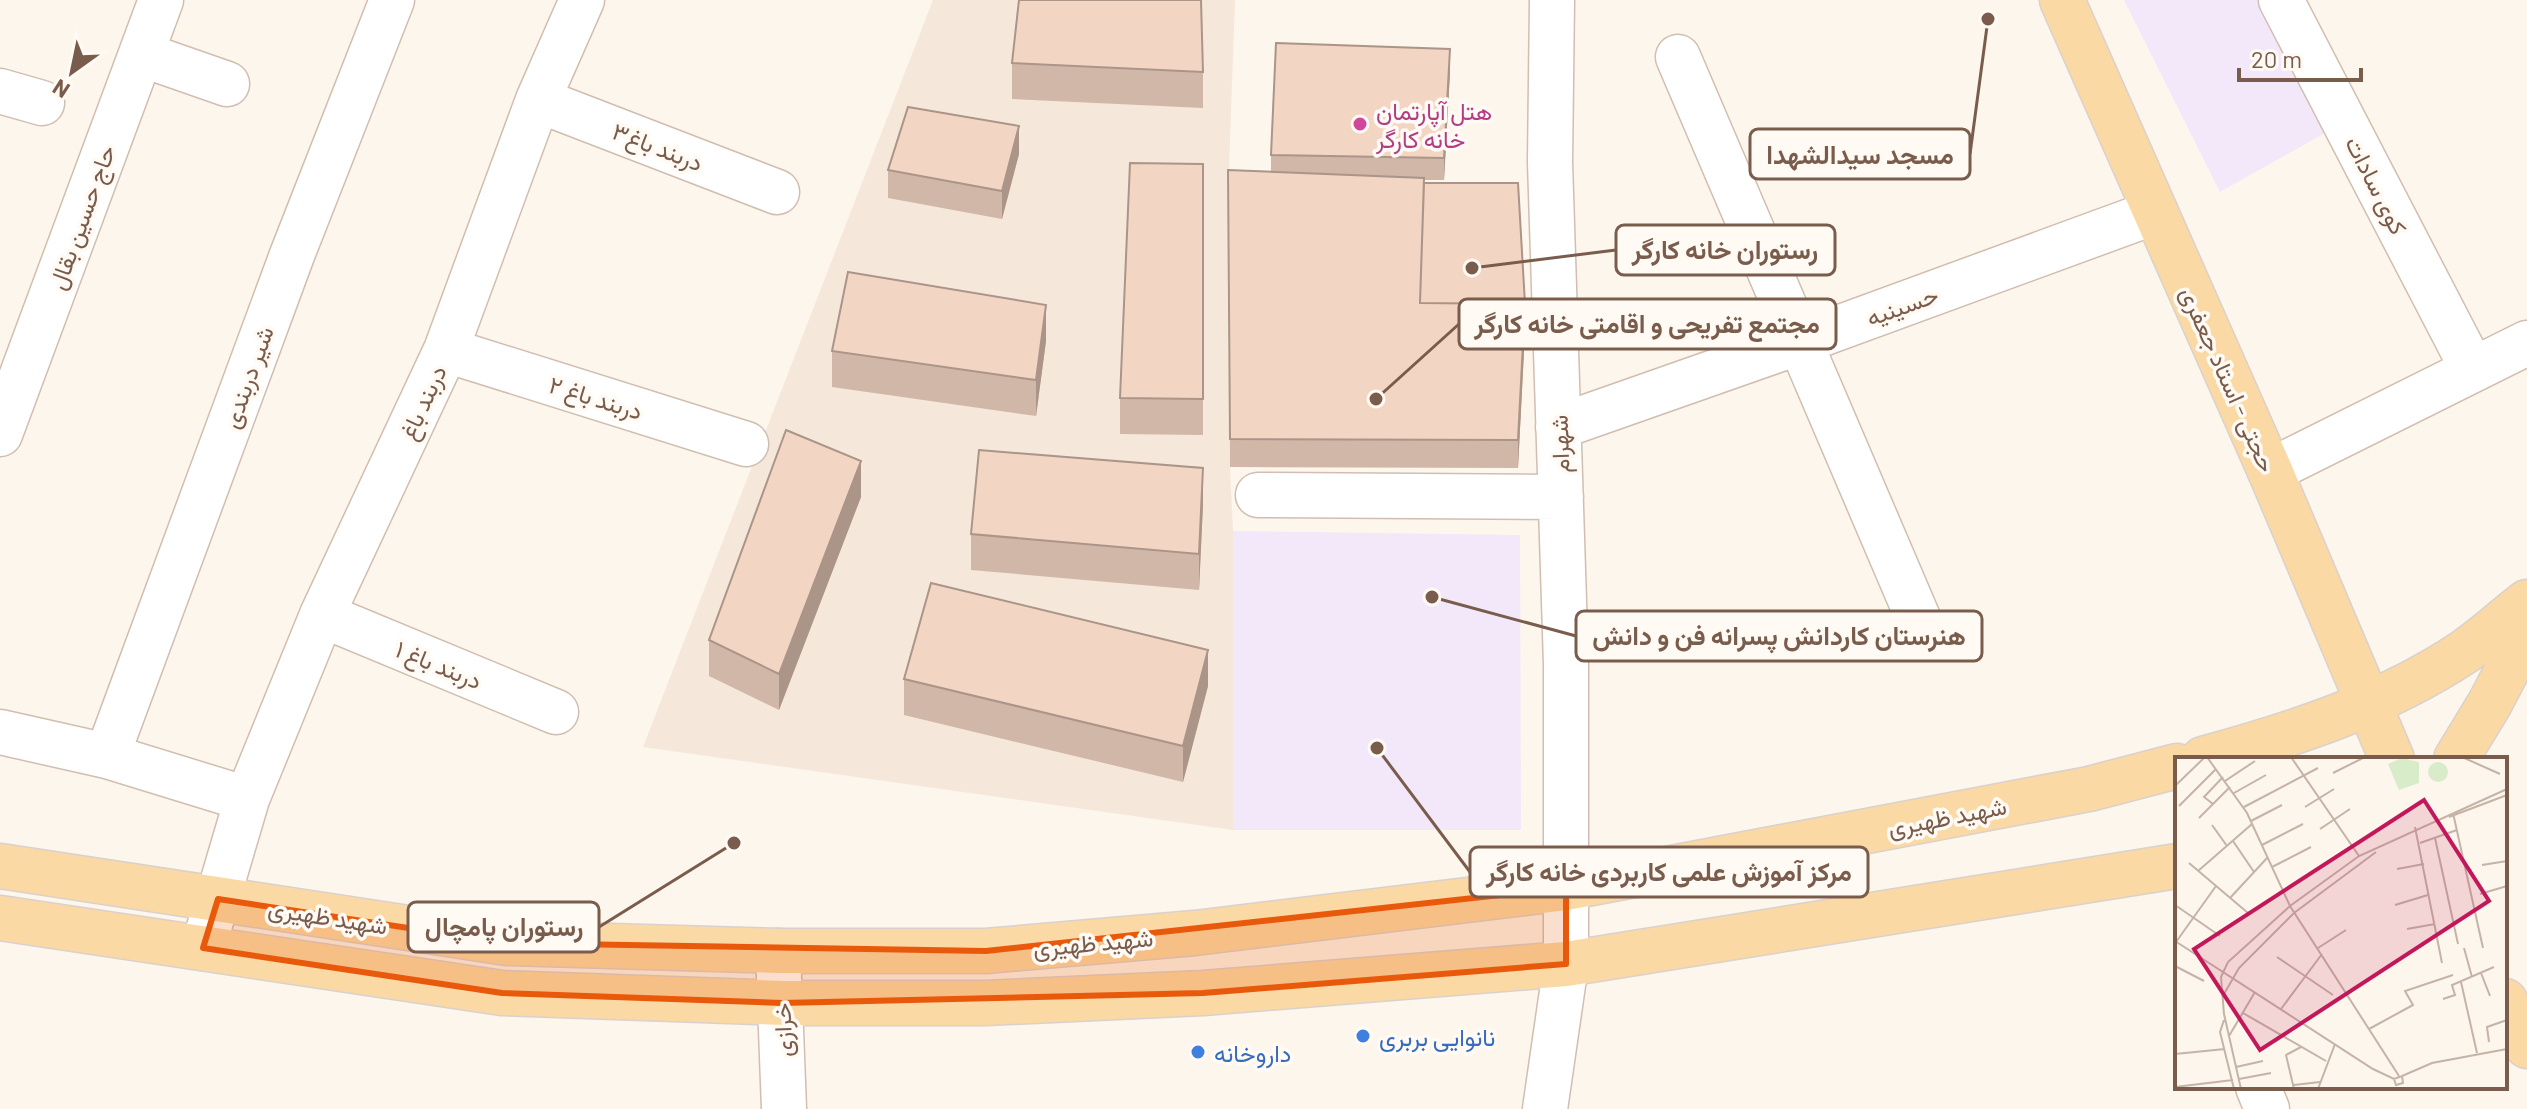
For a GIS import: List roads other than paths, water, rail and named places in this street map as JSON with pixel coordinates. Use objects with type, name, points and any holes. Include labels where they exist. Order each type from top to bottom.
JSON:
[{"type":"main road","name":"حجتی - استاد جعفری","points":[[2062,0],[2270,471],[2391,757]]},
{"type":"main road","points":[[2210,757],[2276,739],[2370,705],[2466,651],[2527,602]]},
{"type":"main road","points":[[2457,757],[2527,632]]},
{"type":"main road","name":"شهید ظهیری","points":[[0,866],[507,943],[778,951],[986,951],[1195,933],[1566,888],[2089,789],[2175,767]]},
{"type":"main road","name":"شهید ظهیری","points":[[0,918],[502,993],[782,1003],[986,1003],[1188,994],[1566,964],[2175,866]]},
{"type":"main road","points":[[2507,1005],[2527,1046]]},
{"type":"street","name":"حاج حسین بقال","points":[[0,434],[161,0]]},
{"type":"street","name":"شیر دربندی","points":[[107,756],[292,255],[392,0]]},
{"type":"street","name":"دربند باغ","points":[[203,948],[247,799],[322,615],[446,350],[538,100],[582,0]]},
{"type":"street","name":"شهرام","points":[[1545,1109],[1566,964],[1566,664],[1550,162],[1552,0]]},
{"type":"street","name":"کوی سادات","points":[[2281,0],[2473,370]]},
{"type":"street","points":[[141,54],[227,84]]},
{"type":"street","points":[[1678,57],[1924,632]]},
{"type":"street","points":[[0,91],[42,103]]},
{"type":"street","name":"دربند باغ۳","points":[[538,100],[777,192]]},
{"type":"street","name":"حسینیه","points":[[1558,427],[2155,212]]},
{"type":"street","points":[[2270,471],[2527,343]]},
{"type":"street","name":"دربند باغ ۲","points":[[446,350],[746,444]]},
{"type":"street","points":[[1258,495],[1561,497]]},
{"type":"street","name":"دربند باغ ۱","points":[[322,615],[556,712]]},
{"type":"street","points":[[0,732],[107,756],[247,799]]},
{"type":"street","name":"خرازی","points":[[778,951],[784,1109]]},
{"type":"street","points":[[2259,1089],[2267,1109]]},
{"type":"place","name":"مسجد سیدالشهدا","points":[[1988,19]]},
{"type":"place","name":"هتل آپارتمان خانه کارگر","points":[[1360,124]]},
{"type":"place","name":"رستوران خانه کارگر","points":[[1472,268]]},
{"type":"place","name":"مجتمع تفریحی و اقامتی خانه کارگر","points":[[1376,399]]},
{"type":"place","name":"هنرستان کاردانش پسرانه فن و دانش","points":[[1432,597]]},
{"type":"place","name":"مرکز آموزش علمی کاربردی خانه کارگر","points":[[1377,748]]},
{"type":"place","name":"رستوران پامچال","points":[[734,843]]},
{"type":"place","name":"نانوایی بربری","points":[[1363,1036]]},
{"type":"place","name":"داروخانه","points":[[1198,1052]]}]
